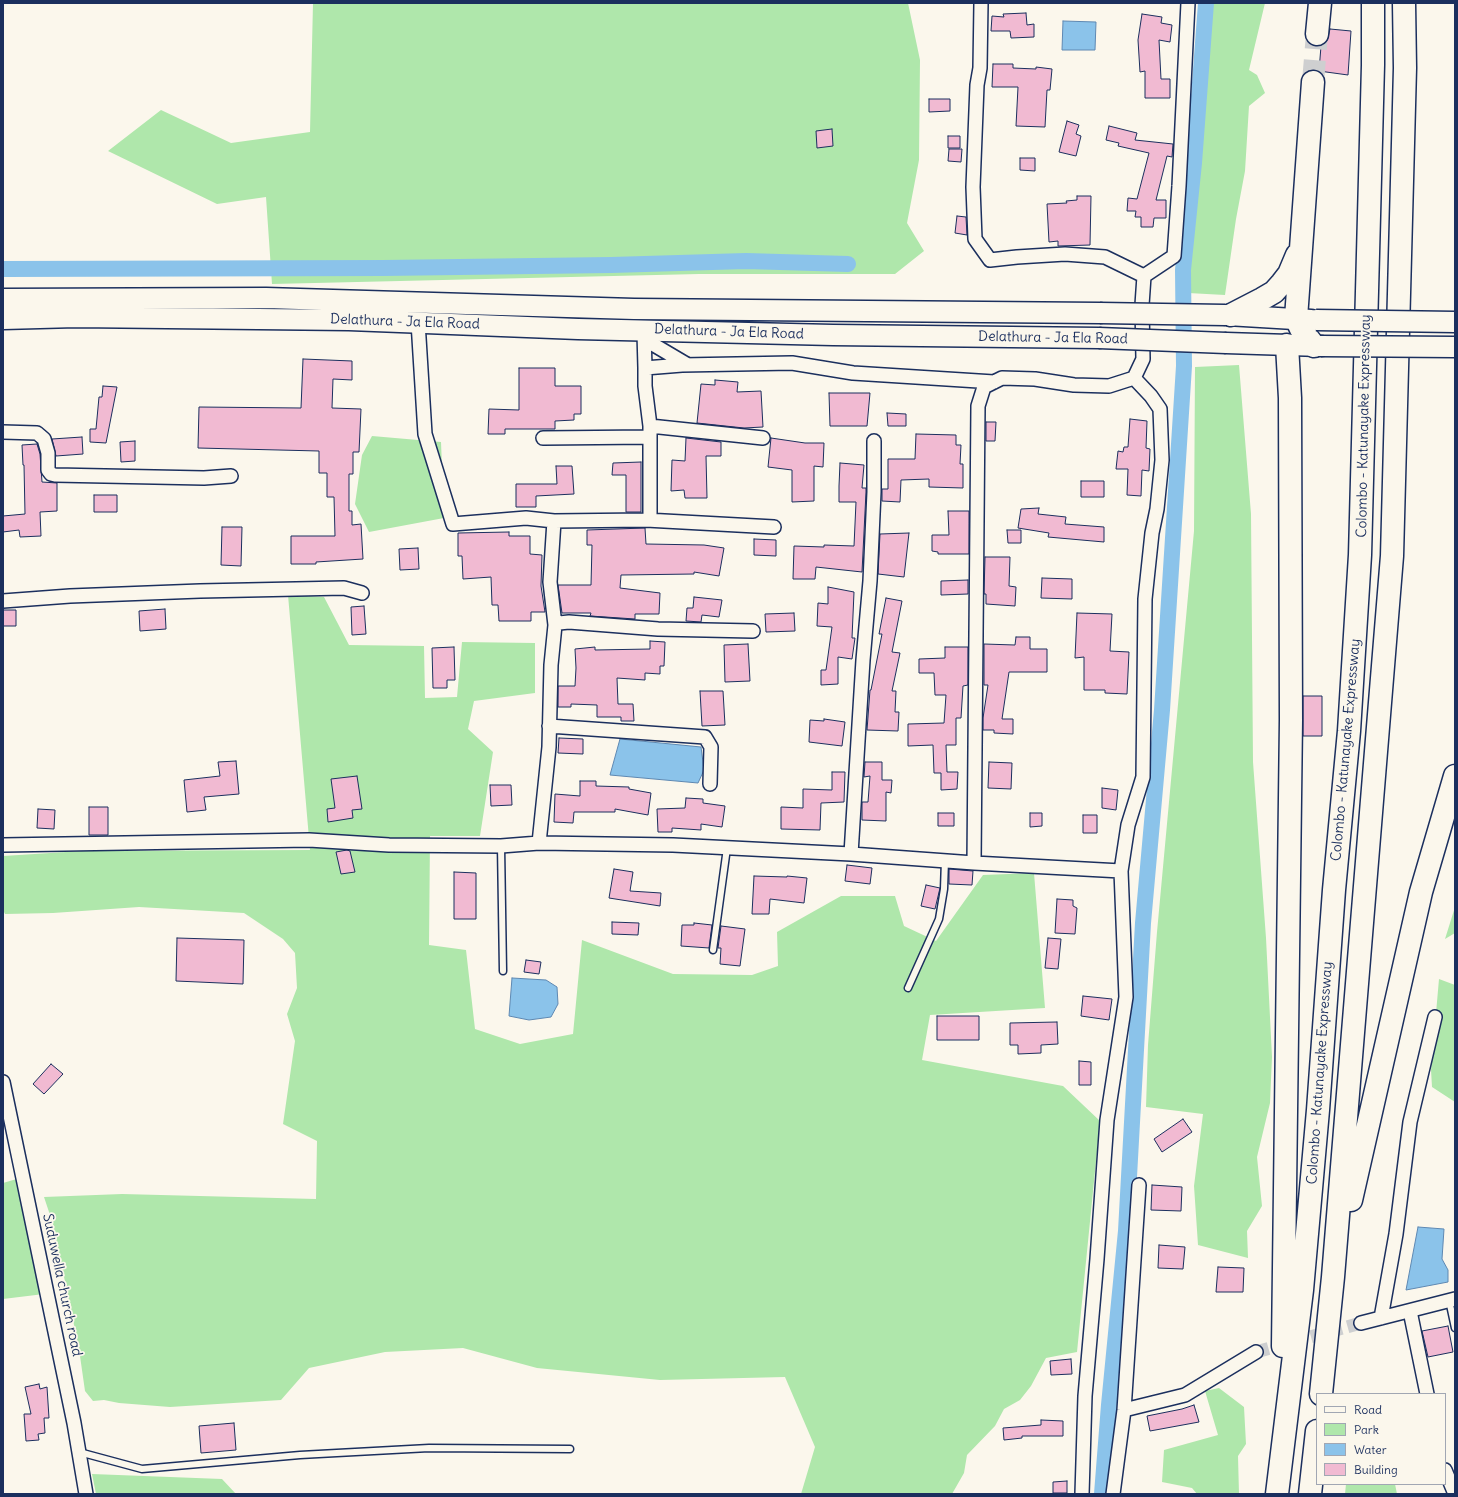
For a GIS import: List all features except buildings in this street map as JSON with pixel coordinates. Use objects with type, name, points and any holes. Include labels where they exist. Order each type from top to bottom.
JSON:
[{"type":"highway","points":[[1317,34],[1320,3]]},
{"type":"highway","name":"Colombo - Katunayake Expressway","points":[[1277,1494],[1302,1290],[1318,1110],[1334,890],[1349,731],[1360,555],[1373,65],[1373,3]]},
{"type":"highway","name":"Colombo - Katunayake Expressway","points":[[1321,1393],[1333,1278],[1392,556],[1405,68],[1404,3]]},
{"type":"highway","points":[[1313,82],[1301,244],[1306,319],[1301,329],[1317,346]]},
{"type":"highway","points":[[1228,315],[1262,300],[1274,292],[1289,274],[1301,244]]},
{"type":"highway","points":[[1281,1461],[1290,720],[1290,398],[1287,345]]},
{"type":"highway","points":[[1333,1278],[1421,892],[1455,776]]},
{"type":"highway","points":[[1310,1494],[1316,1441]]},
{"type":"main road","name":"Delathura - Ja Ela Road","points":[[3,299],[266,298],[634,309],[1228,315],[1306,319],[1455,322]]},
{"type":"main road","name":"Delathura - Ja Ela Road","points":[[3,319],[76,317],[349,320],[578,329],[644,334],[1099,338],[1226,344],[1455,347]]},
{"type":"street","points":[[981,3],[980,68],[977,85],[973,187],[975,240],[990,260],[1018,256],[1065,254],[1105,256],[1144,276]]},
{"type":"street","points":[[1144,276],[1174,256],[1188,3]]},
{"type":"street","points":[[974,863],[978,406],[984,387],[1002,378],[1035,379],[1074,385],[1109,386],[1134,378],[1143,359],[1142,305],[1144,276]]},
{"type":"street","points":[[418,322],[425,434],[453,524],[526,518],[554,521],[650,520],[774,527]]},
{"type":"street","points":[[644,334],[688,365]]},
{"type":"street","points":[[644,334],[645,386],[650,431],[650,520]]},
{"type":"street","points":[[645,368],[688,365],[792,363],[853,374],[994,382]]},
{"type":"street","points":[[1082,1494],[1085,1396],[1097,1259],[1106,1120],[1126,997],[1121,871],[1128,825],[1143,777],[1145,598],[1152,533],[1158,509],[1162,460],[1160,409],[1151,396],[1134,378]]},
{"type":"street","points":[[543,438],[650,431],[763,438]]},
{"type":"street","points":[[3,432],[37,433],[44,439],[48,452],[48,470],[51,474],[55,475],[204,478],[231,476]]},
{"type":"street","points":[[851,854],[863,660],[870,581],[874,492],[874,442]]},
{"type":"street","points":[[540,843],[549,748],[551,665],[554,625],[550,582],[554,521]]},
{"type":"street","points":[[3,602],[70,596],[200,590],[344,588],[362,593]]},
{"type":"street","points":[[554,625],[569,622],[658,629],[753,631]]},
{"type":"street","points":[[549,726],[705,737],[711,748],[710,784]]},
{"type":"street","points":[[3,845],[309,840],[389,845],[501,846],[540,843],[672,845],[851,854],[974,863],[1121,871]]},
{"type":"street","points":[[1381,1318],[1396,1234],[1410,1122],[1435,1017]]},
{"type":"street","name":"Suduwella church road","points":[[3,1082],[74,1423],[86,1494]]},
{"type":"street","points":[[1113,1494],[1124,1410],[1139,1185]]},
{"type":"street","points":[[1361,1323],[1452,1300]]},
{"type":"street","points":[[1410,1311],[1427,1393]]},
{"type":"street","points":[[1124,1410],[1185,1395],[1256,1352]]},
{"type":"street","points":[[1446,1472],[1455,1494]]},
{"type":"lane","points":[[501,846],[503,971]]},
{"type":"lane","points":[[713,950],[727,848]]},
{"type":"lane","points":[[908,988],[939,919],[944,889],[945,860]]},
{"type":"lane","points":[[1452,1300],[1455,1328]]},
{"type":"lane","points":[[79,1452],[142,1469],[300,1455],[429,1448],[570,1450]]},
{"type":"green space","points":[[313,3],[908,3],[920,60],[919,160],[907,223],[924,251],[895,274],[699,274],[272,284],[266,197],[217,204],[108,151],[161,110],[231,143],[310,132]]},
{"type":"green space","points":[[1211,3],[1265,3],[1249,70],[1257,75],[1265,93],[1249,106],[1245,171],[1236,219],[1225,295],[1188,293],[1203,134]]},
{"type":"green space","points":[[1239,365],[1251,514],[1253,762],[1266,938],[1272,1057],[1270,1103],[1257,1157],[1262,1206],[1247,1231],[1248,1258],[1198,1245],[1194,1186],[1203,1114],[1146,1107],[1148,1045],[1157,932],[1194,531],[1195,367]]},
{"type":"green space","points":[[372,436],[441,442],[444,518],[369,532],[355,504],[362,455]]},
{"type":"green space","points":[[288,595],[324,597],[349,645],[424,646],[425,698],[457,697],[462,642],[535,643],[535,693],[474,701],[468,729],[493,752],[480,836],[430,836],[429,945],[466,950],[475,1029],[520,1044],[573,1034],[582,940],[673,974],[752,975],[778,966],[777,932],[841,896],[895,896],[904,926],[936,941],[983,875],[1034,873],[1045,1008],[930,1015],[922,1060],[1063,1086],[1100,1121],[1077,1352],[1046,1358],[1031,1386],[1020,1400],[1004,1409],[995,1426],[967,1455],[964,1473],[952,1494],[801,1494],[815,1447],[785,1377],[660,1380],[537,1368],[463,1348],[385,1352],[309,1368],[281,1400],[170,1407],[119,1403],[104,1400],[93,1401],[85,1391],[79,1349],[53,1224],[44,1197],[122,1194],[316,1199],[317,1141],[283,1124],[295,1041],[287,1014],[297,988],[295,953],[283,939],[244,913],[139,907],[53,913],[5,914],[3,910],[3,856],[82,851],[310,850]]},
{"type":"green space","points":[[1455,907],[1455,933],[1445,939]]},
{"type":"green space","points":[[1439,979],[1455,985],[1455,1102],[1432,1087],[1431,1070]]},
{"type":"green space","points":[[20,1178],[44,1294],[3,1299],[3,1183]]},
{"type":"green space","points":[[1219,1388],[1244,1407],[1246,1444],[1238,1456],[1239,1494],[1197,1494],[1192,1488],[1162,1482],[1164,1450],[1218,1435],[1205,1391]]},
{"type":"green space","points":[[92,1474],[222,1479],[236,1494],[96,1494]]},
{"type":"green space","points":[[1346,1485],[1395,1485],[1397,1494],[1345,1494]]},
{"type":"water","points":[[1063,21],[1096,22],[1095,50],[1062,50]]},
{"type":"water","points":[[620,739],[701,747],[704,770],[698,783],[610,775]]},
{"type":"water","points":[[512,978],[546,980],[557,987],[558,1004],[551,1017],[529,1020],[509,1016]]},
{"type":"water","points":[[1418,1227],[1444,1229],[1442,1259],[1448,1270],[1448,1282],[1406,1290]]},
{"type":"waterway","points":[[1102,1494],[1126,1231],[1143,923],[1162,710],[1184,366],[1183,270],[1194,163],[1206,3]]},
{"type":"waterway","points":[[3,269],[383,268],[611,265],[746,261],[848,264]]},
{"type":"tunnel","points":[[1313,82],[1317,34]]},
{"type":"tunnel","points":[[1256,1352],[1361,1323]]}]
